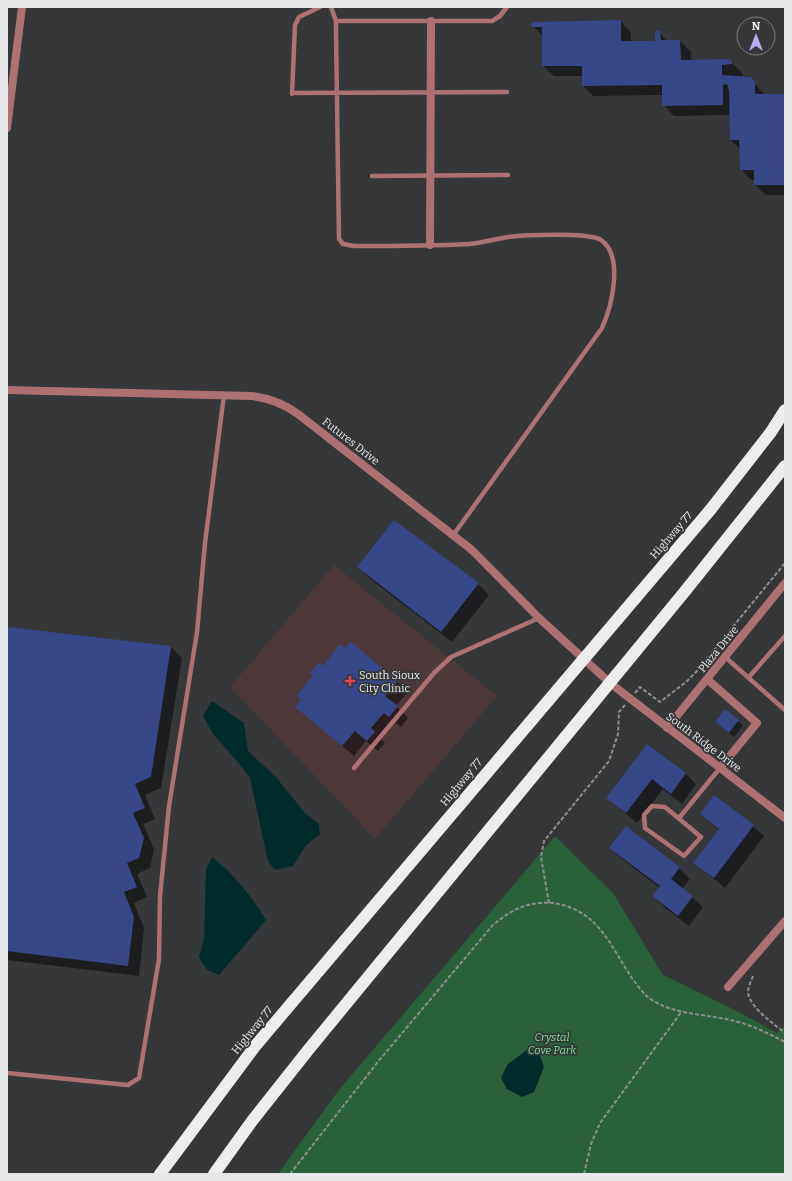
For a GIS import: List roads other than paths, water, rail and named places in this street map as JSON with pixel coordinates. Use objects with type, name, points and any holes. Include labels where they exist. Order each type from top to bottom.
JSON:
[{"type":"highway","name":"Highway 77","points":[[160,1174],[256,1045],[711,509],[766,438],[785,410]]},
{"type":"highway","points":[[214,1174],[252,1121],[309,1049],[610,683],[785,466]]},
{"type":"street","points":[[7,128],[22,7]]},
{"type":"street","points":[[430,245],[431,21]]},
{"type":"street","name":"Futures Drive","points":[[7,390],[224,395],[269,399],[291,408],[454,534],[485,562],[539,618],[610,683]]},
{"type":"street","name":"Plaza Drive","points":[[667,728],[785,583]]},
{"type":"street","points":[[707,679],[757,723],[720,768]]},
{"type":"street","name":"South Ridge Drive","points":[[610,683],[785,818]]},
{"type":"street","points":[[728,987],[785,921]]},
{"type":"lane","points":[[320,7],[299,17],[295,25],[292,95],[338,93],[507,92]]},
{"type":"lane","points":[[332,7],[336,21],[339,239],[343,244],[354,246],[470,244],[509,237],[593,236],[600,239],[612,255],[614,269],[610,304],[602,328],[454,534]]},
{"type":"lane","points":[[336,21],[492,21],[500,16],[507,7]]},
{"type":"lane","points":[[372,176],[508,175]]},
{"type":"lane","points":[[7,1073],[128,1085],[139,1078],[159,959],[160,896],[169,806],[197,632],[205,543],[224,395]]},
{"type":"lane","points":[[354,768],[434,672],[451,656],[539,618]]},
{"type":"lane","points":[[749,677],[785,636]]},
{"type":"lane","points":[[725,657],[785,710]]},
{"type":"lane","points":[[679,818],[720,768]]},
{"type":"lane","points":[[652,806],[665,807],[679,818],[701,837],[684,856],[645,828],[644,815],[652,806]]},
{"type":"water","points":[[212,701],[244,723],[248,751],[275,776],[305,813],[319,824],[320,834],[306,845],[293,866],[275,870],[268,861],[250,778],[214,735],[203,716]]},
{"type":"water","points":[[212,857],[242,886],[266,920],[219,975],[207,970],[199,957],[204,939],[206,869]]},
{"type":"water","points":[[528,1049],[539,1053],[544,1067],[534,1092],[522,1097],[507,1089],[501,1078],[507,1065]]},
{"type":"place","name":"South Sioux City Clinic","points":[[350,681]]},
{"type":"park label","name":"Crystal Cove Park","points":[[552,1043]]}]
